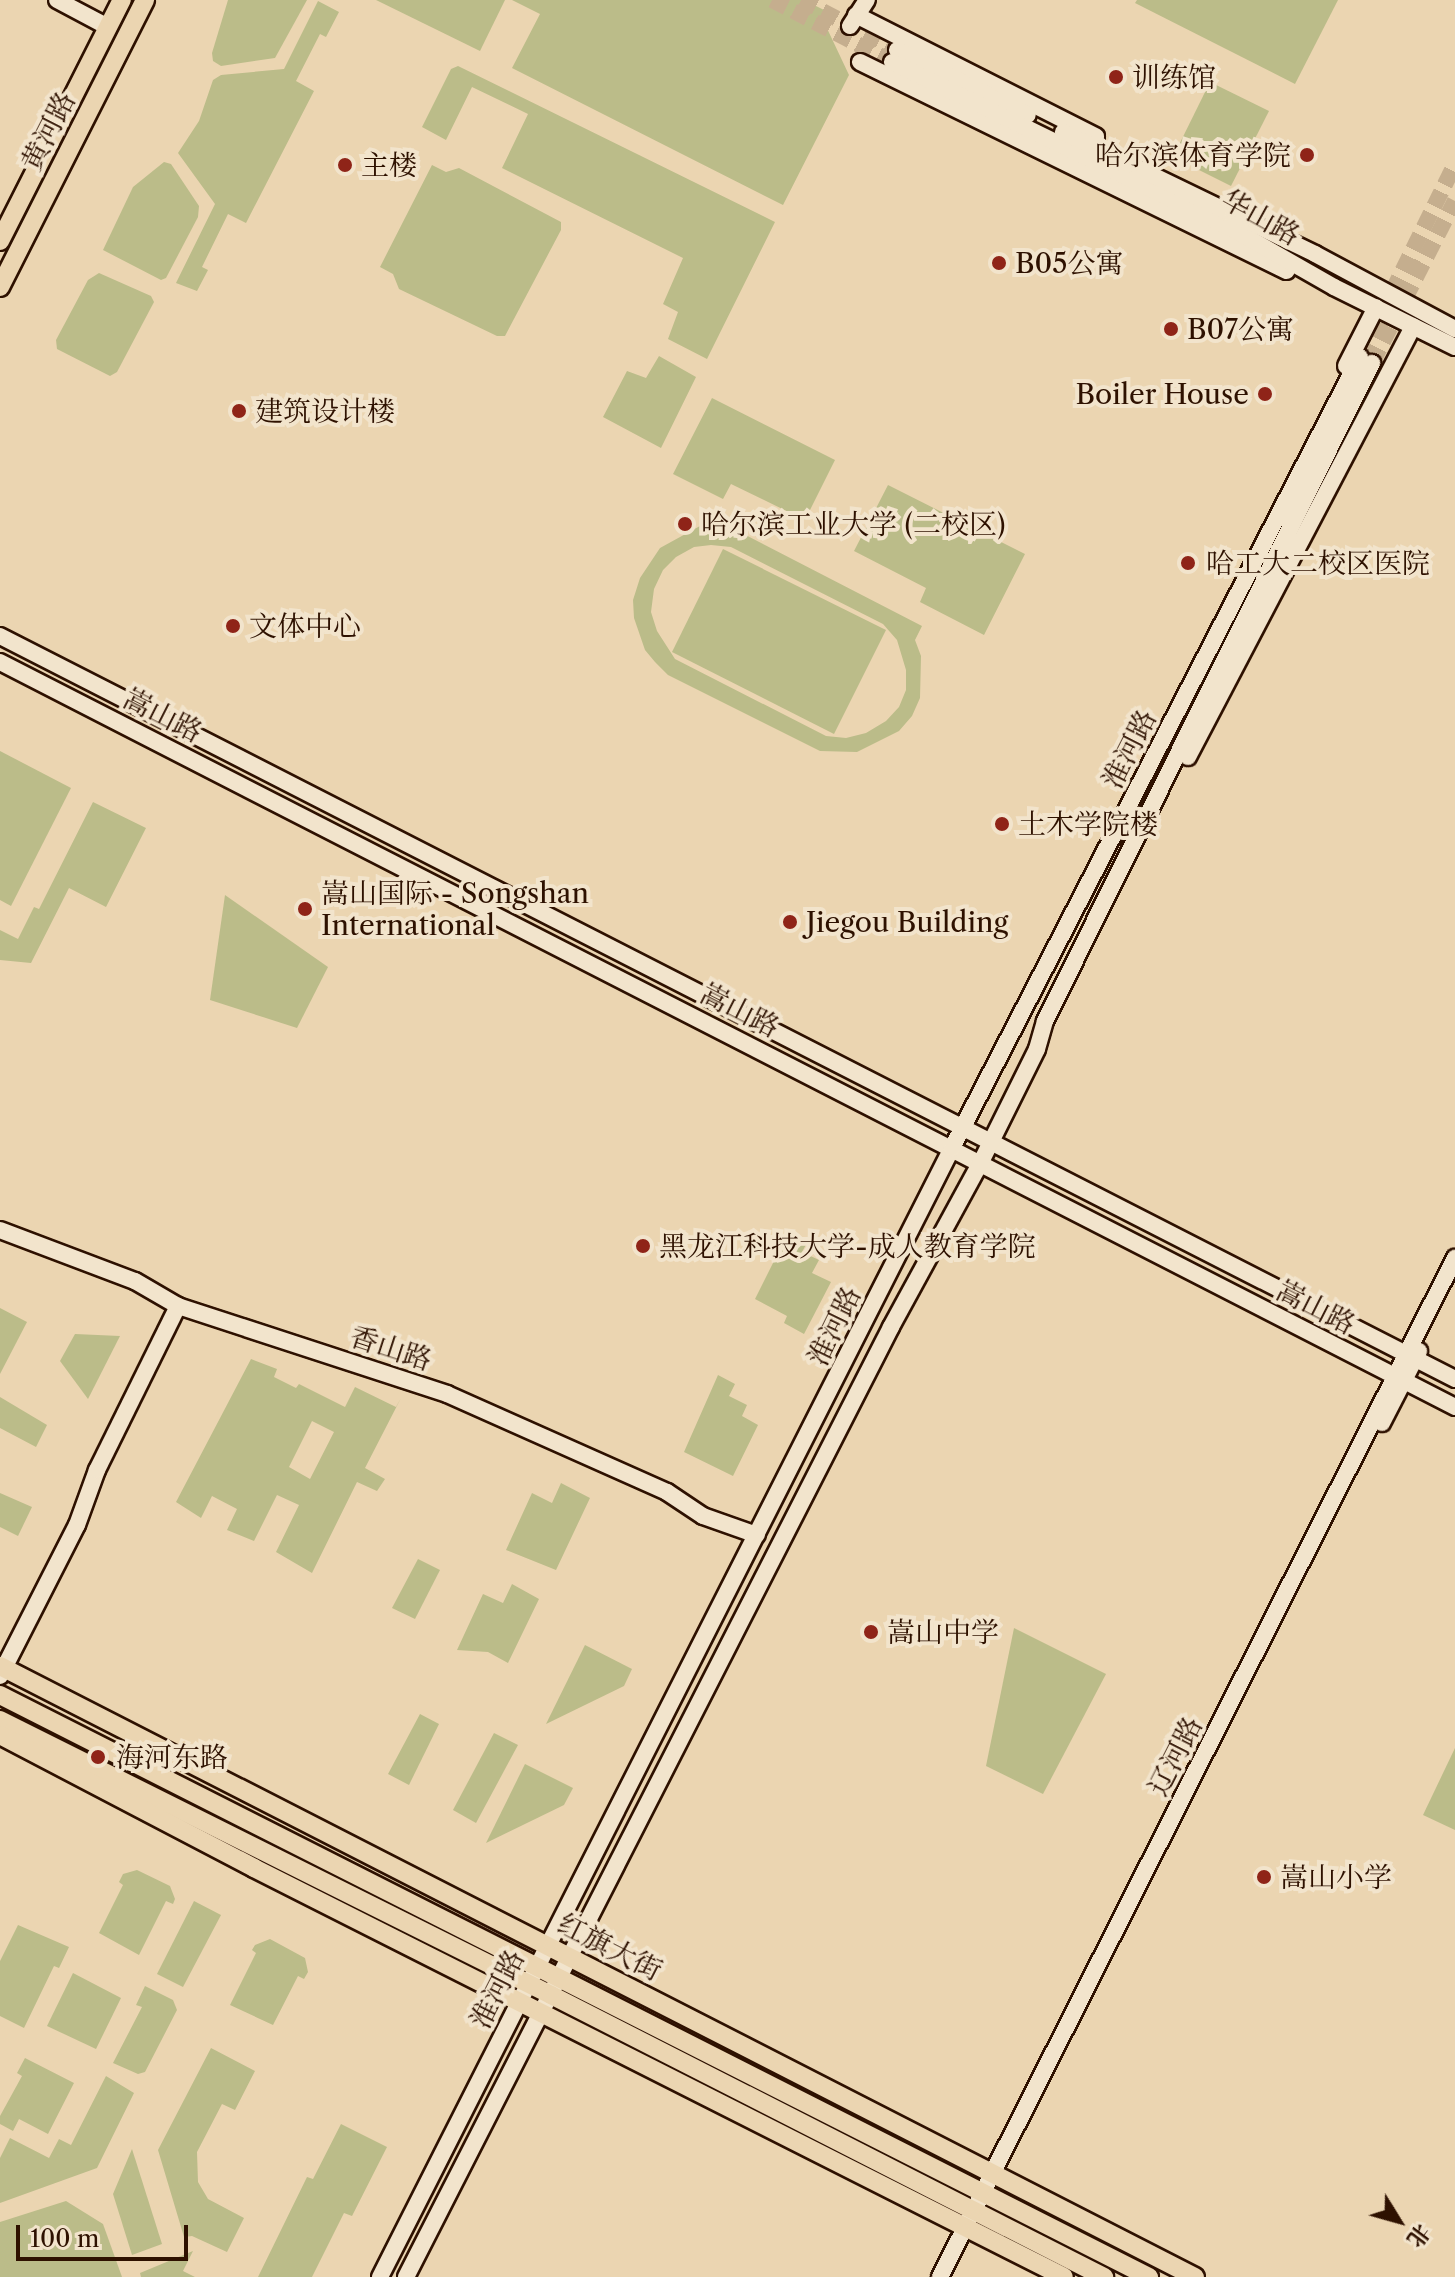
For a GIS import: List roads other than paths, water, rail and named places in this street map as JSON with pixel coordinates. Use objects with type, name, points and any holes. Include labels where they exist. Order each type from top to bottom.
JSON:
[{"type":"main road","points":[[57,0],[108,27]]},
{"type":"main road","name":"黄河路","points":[[0,241],[5,217],[122,0]]},
{"type":"main road","name":"黄河路","points":[[0,287],[145,0]]},
{"type":"main road","name":"华山路","points":[[867,0],[853,20],[1271,224],[1315,254]]},
{"type":"main road","name":"华山路","points":[[1315,254],[894,56],[1229,227],[1334,287],[1386,306]]},
{"type":"main road","points":[[860,62],[1243,253],[1334,287]]},
{"type":"main road","points":[[1315,254],[1413,326],[1455,347]]},
{"type":"main road","points":[[1386,306],[1455,329]]},
{"type":"main road","points":[[1100,861],[1142,761],[1386,306]]},
{"type":"main road","points":[[1119,872],[1177,779],[1413,326]]},
{"type":"main road","name":"淮河路","points":[[380,2277],[952,1148],[1100,861],[1366,360],[980,1164],[891,1327],[406,2277]]},
{"type":"main road","name":"嵩山路","points":[[0,636],[1455,1379]]},
{"type":"main road","name":"嵩山路","points":[[0,662],[1455,1407]]},
{"type":"main road","name":"香山路","points":[[0,1230],[135,1281],[178,1306],[447,1394],[667,1492],[703,1516],[757,1535]]},
{"type":"main road","name":"辽河路","points":[[950,2277],[986,2194],[1399,1379],[1455,1258]]},
{"type":"main road","name":"辽河路","points":[[1410,1356],[1455,1281]]},
{"type":"main road","points":[[1,1670],[77,1525],[97,1470],[178,1306]]},
{"type":"main road","name":"红旗大街","points":[[1,1670],[1195,2277]]},
{"type":"main road","name":"红旗大街","points":[[0,1695],[1149,2277]]},
{"type":"main road","points":[[0,1720],[551,1995],[973,2221],[1064,2277]]},
{"type":"main road","points":[[0,1735],[541,2014],[973,2221],[1104,2277]]},
{"type":"main road","name":"辽河路","points":[[940,2277],[973,2221]]},
{"type":"tunnel","points":[[772,0],[892,62]]},
{"type":"tunnel","points":[[801,0],[897,50]]},
{"type":"tunnel","points":[[1360,357],[1455,164]]},
{"type":"tunnel","points":[[1372,363],[1455,201]]},
{"type":"place","name":"训练馆","points":[[1116,77]]},
{"type":"place","name":"哈尔滨体育学院","points":[[1307,155]]},
{"type":"place","name":"主楼","points":[[345,165]]},
{"type":"place","name":"B05公寓","points":[[999,263]]},
{"type":"place","name":"B07公寓","points":[[1171,329]]},
{"type":"place","name":"Boiler House","points":[[1265,394]]},
{"type":"place","name":"建筑设计楼","points":[[239,411]]},
{"type":"place","name":"哈尔滨工业大学 (二校区)","points":[[685,524]]},
{"type":"place","name":"哈工大二校区医院","points":[[1188,563]]},
{"type":"place","name":"文体中心","points":[[233,626]]},
{"type":"place","name":"土木学院楼","points":[[1002,824]]},
{"type":"place","name":"嵩山国际 - Songshan International","points":[[305,909]]},
{"type":"place","name":"Jiegou Building","points":[[790,922]]},
{"type":"place","name":"黑龙江科技大学-成人教育学院","points":[[643,1246]]},
{"type":"place","name":"嵩山中学","points":[[871,1632]]},
{"type":"place","name":"海河东路","points":[[98,1757]]},
{"type":"place","name":"嵩山小学","points":[[1264,1877]]}]
